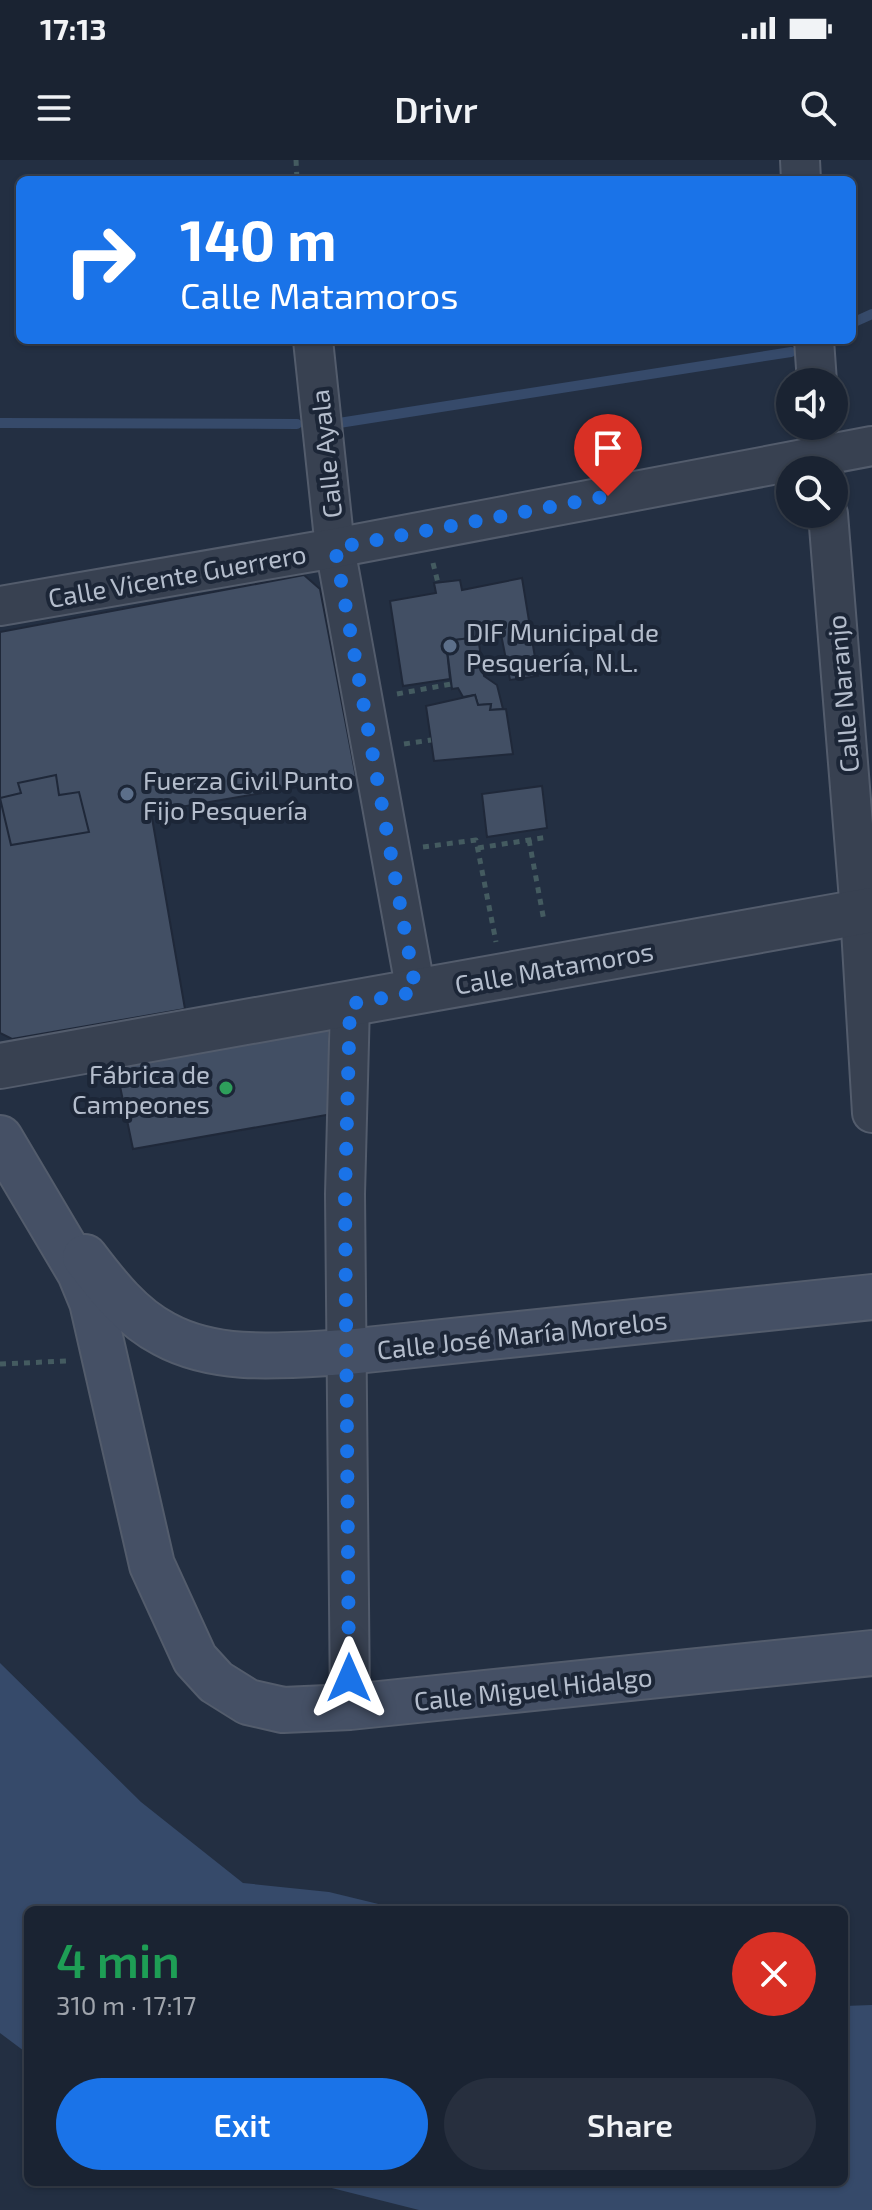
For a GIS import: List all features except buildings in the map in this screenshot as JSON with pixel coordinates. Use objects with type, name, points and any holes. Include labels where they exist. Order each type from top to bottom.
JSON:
[{"type":"main road","name":"Calle José María Morelos","points":[[0,1113],[33,1174],[81,1251],[110,1289],[148,1324],[165,1335],[188,1344],[230,1353],[261,1356],[347,1352],[872,1297]]},
{"type":"main road","name":"Calle Miguel Hidalgo","points":[[0,1138],[80,1273],[92,1302],[152,1565],[195,1659],[216,1682],[248,1702],[283,1710],[350,1707],[872,1653]]},
{"type":"street","name":"Calle Ayala","points":[[313,344],[335,548],[416,992]]},
{"type":"street","points":[[814,344],[816,368]]},
{"type":"street","name":"Calle Vicente Guerrero","points":[[0,606],[335,548],[823,451],[872,446]]},
{"type":"street","name":"Calle Naranjo","points":[[829,528],[866,911],[872,1113]]},
{"type":"street","name":"Calle Matamoros","points":[[0,1066],[866,911]]},
{"type":"street","points":[[350,1004],[345,1194],[350,1707]]},
{"type":"path","points":[[363,700],[451,684]]},
{"type":"path","points":[[478,848],[548,837]]},
{"type":"path","points":[[391,852],[476,840],[502,976]]},
{"type":"path","points":[[529,840],[544,921]]},
{"type":"path","points":[[0,1364],[106,1359]]},
{"type":"water","points":[[0,1663],[141,1802],[243,1883],[329,1892],[387,1906],[24,1906],[24,2051],[0,2033]]},
{"type":"water","points":[[872,2005],[872,2210],[419,2210],[324,2186],[848,2186],[848,2006]]},
{"type":"waterway","points":[[856,321],[872,314]]},
{"type":"waterway","points":[[339,423],[791,352]]},
{"type":"waterway","points":[[0,423],[297,424]]},
{"type":"place","name":"DIF Municipal de Pesquería, N.L.","points":[[450,646]]},
{"type":"place","name":"Fuerza Civil Punto Fijo Pesquería","points":[[127,794]]},
{"type":"place","name":"Fábrica de Campeones","points":[[226,1088]]},
{"type":"route","points":[[349,1678],[345,1194],[350,1004],[416,992],[335,548],[608,496]]}]
